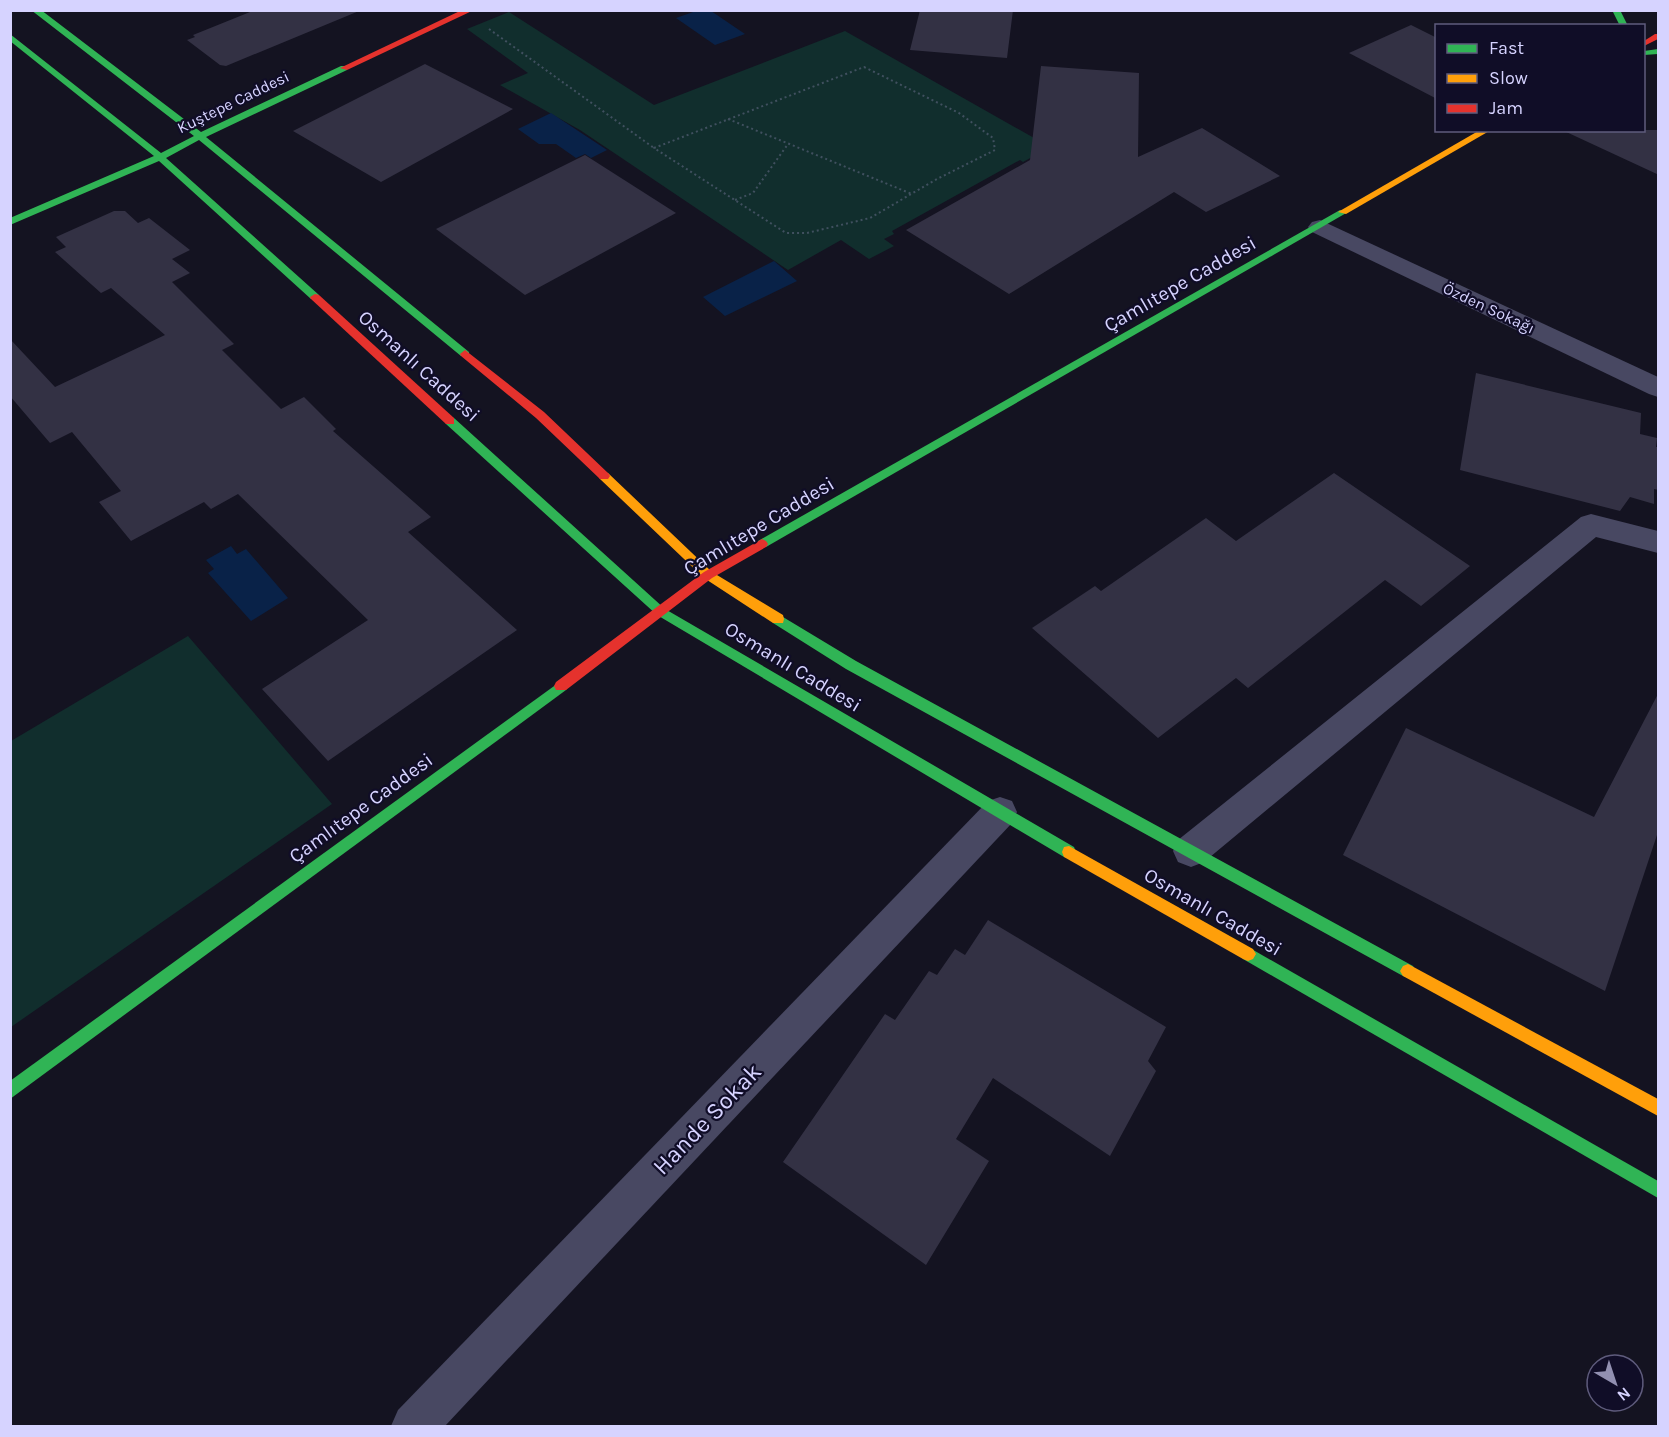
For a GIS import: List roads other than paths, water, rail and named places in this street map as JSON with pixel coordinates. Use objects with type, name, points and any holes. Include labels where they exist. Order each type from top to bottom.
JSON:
[{"type":"main road","name":"Osmanlı Caddesi","points":[[34,10],[200,136],[540,415],[708,575],[851,665],[1659,1108]]},
{"type":"main road","name":"Kuştepe Caddesi","points":[[10,222],[160,157],[200,136],[470,10]]},
{"type":"main road","points":[[1616,10],[1623,24]]},
{"type":"main road","name":"Osmanlı Caddesi","points":[[10,36],[160,157],[662,612],[1000,812],[1659,1190]]},
{"type":"main road","points":[[1645,43],[1659,36]]},
{"type":"main road","name":"Çamlıtepe Caddesi","points":[[10,1091],[662,612],[708,575],[1484,132]]},
{"type":"street","name":"Özden Sokağı","points":[[1320,227],[1659,388]]},
{"type":"street","points":[[1191,851],[1591,525],[1659,542]]},
{"type":"street","name":"Hande Sokak","points":[[414,1426],[1000,812]]},
{"type":"water","points":[[696,11],[711,11],[745,34],[715,45],[676,18]]},
{"type":"water","points":[[551,113],[607,150],[591,158],[585,154],[576,158],[556,144],[539,144],[518,129]]},
{"type":"water","points":[[774,261],[797,281],[725,316],[703,297]]},
{"type":"water","points":[[231,546],[237,554],[246,549],[288,598],[251,621],[208,573],[214,569],[206,560]]}]
